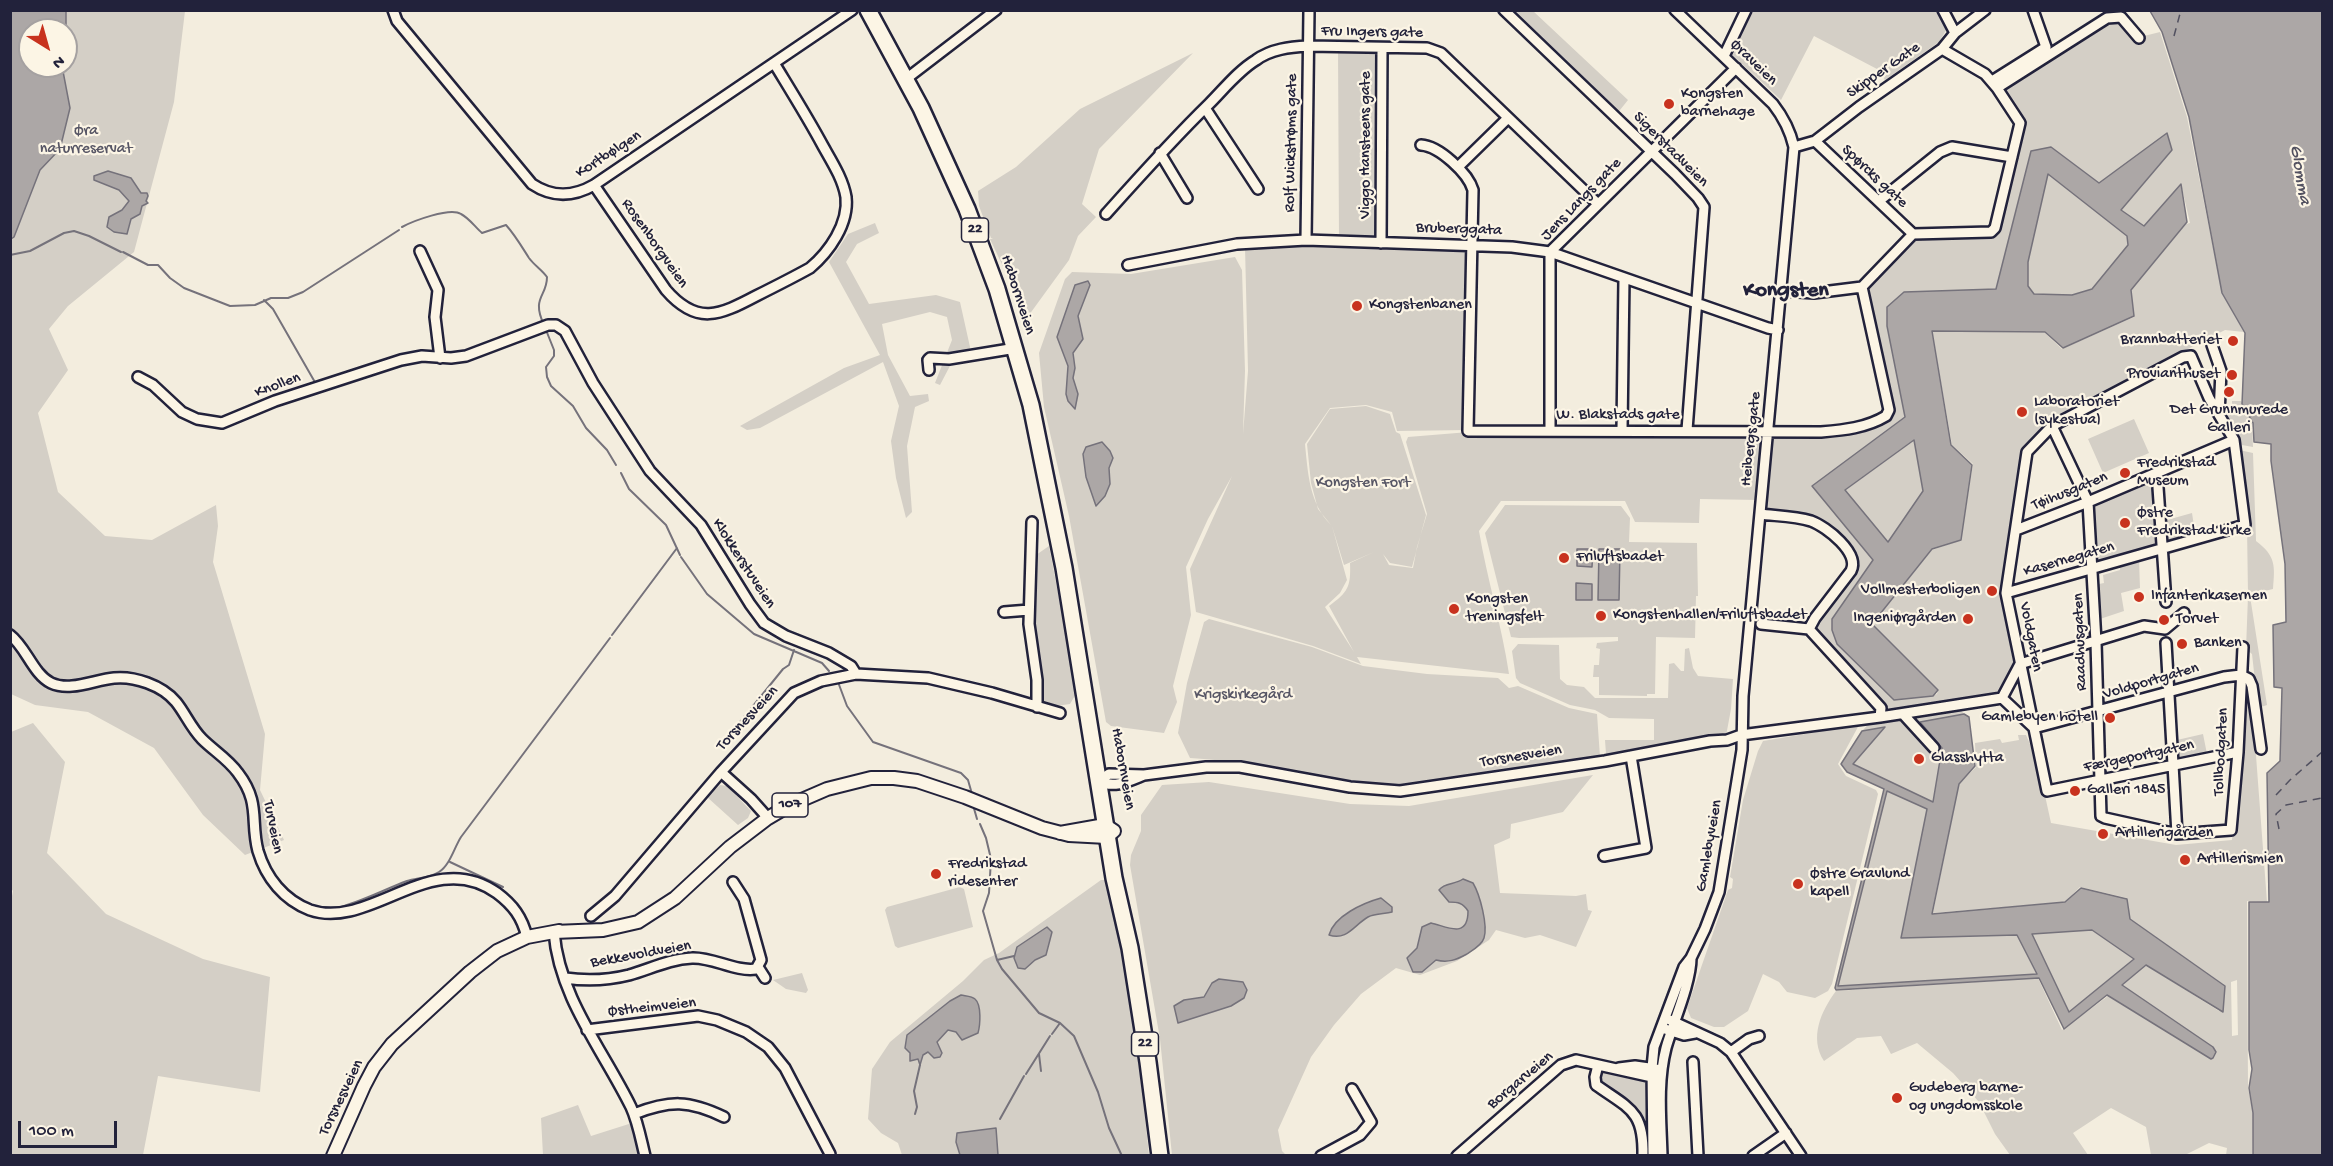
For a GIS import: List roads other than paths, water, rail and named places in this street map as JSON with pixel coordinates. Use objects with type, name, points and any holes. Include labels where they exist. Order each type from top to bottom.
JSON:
[{"type":"highway","name":"Habornveien","points":[[868,10],[906,79],[967,209],[998,289],[1040,440],[1104,780],[1109,831],[1123,888],[1127,934],[1148,1062],[1160,1155]]},
{"type":"main road","name":"Torsnesveien","points":[[333,1155],[374,1067],[392,1044],[489,956],[526,937],[554,932],[603,930],[638,922],[675,898],[746,832],[768,818],[827,789],[871,778],[917,781],[965,797],[1042,828],[1060,832],[1109,831]]},
{"type":"street","name":"Kortbølgen","points":[[393,10],[397,21],[532,184],[545,192],[563,195],[594,185],[852,10]]},
{"type":"street","points":[[906,79],[996,10]]},
{"type":"street","name":"Rolf Wickstrøms gate","points":[[1306,240],[1309,10]]},
{"type":"street","name":"Sigerstadveien","points":[[1504,10],[1698,198],[1704,207],[1687,430]]},
{"type":"street","name":"Øraveien","points":[[1675,10],[1773,104],[1791,132],[1794,147]]},
{"type":"street","points":[[1724,56],[1746,10]]},
{"type":"street","points":[[1943,10],[1955,33]]},
{"type":"street","name":"Skipper Gate","points":[[1794,147],[1815,141],[1859,106],[1942,49],[1955,33],[1985,10]]},
{"type":"street","points":[[1995,85],[2046,47],[2033,10]]},
{"type":"street","points":[[1995,85],[2107,18],[2121,17],[2139,38]]},
{"type":"street","name":"Fru Ingers gate","points":[[1106,214],[1160,153],[1256,59],[1271,52],[1308,46],[1427,48],[1441,53],[1598,204]]},
{"type":"street","name":"Viggo Hansteens gate","points":[[1381,243],[1382,48]]},
{"type":"street","points":[[1782,291],[1814,294],[1862,287],[1913,234],[1991,232],[1995,228],[2020,123],[1995,85],[1978,69],[1942,49]]},
{"type":"street","name":"Rosenborgveien","points":[[594,185],[666,290],[676,302],[687,309],[707,315],[725,311],[810,268],[821,258],[834,240],[845,213],[846,198],[843,185],[827,154],[774,63]]},
{"type":"street","name":"Jens Langs gate","points":[[1550,431],[1550,252],[1736,68]]},
{"type":"street","points":[[1205,108],[1258,189]]},
{"type":"street","points":[[1458,168],[1508,118]]},
{"type":"street","name":"Spørcks gate","points":[[1815,141],[1913,234]]},
{"type":"street","points":[[1421,145],[1439,151],[1470,181],[1473,190],[1472,246]]},
{"type":"street","name":"Heibergs gate","points":[[1741,735],[1794,147]]},
{"type":"street","points":[[1879,201],[1940,152],[1952,147],[2012,158]]},
{"type":"street","points":[[1160,153],[1187,198]]},
{"type":"street","name":"Bruberggata","points":[[1128,265],[1237,244],[1306,240],[1472,246],[1550,252],[1778,330]]},
{"type":"street","name":"W. Blakstads gate","points":[[1472,246],[1468,431],[1821,432],[1848,429],[1884,418],[1889,410],[1862,287]]},
{"type":"street","points":[[420,251],[438,290],[435,317],[440,358]]},
{"type":"street","points":[[1622,430],[1624,278]]},
{"type":"street","name":"Klokkerstuveien","points":[[545,326],[556,325],[565,331],[593,383],[650,471],[701,525],[764,623],[786,636],[829,653],[851,666],[856,674]]},
{"type":"street","name":"Knollen","points":[[138,377],[153,386],[182,412],[197,419],[222,423],[275,401],[401,360],[422,356],[440,358],[465,356],[545,326]]},
{"type":"street","points":[[2212,345],[2221,371],[2219,415]]},
{"type":"street","points":[[929,370],[930,357],[949,359],[1016,348]]},
{"type":"street","name":"Voldgaten","points":[[2047,791],[2006,593],[2027,452],[2052,426],[2183,357],[2191,356],[2204,387]]},
{"type":"street","points":[[2220,384],[2204,387],[2234,440]]},
{"type":"street","points":[[2052,426],[2088,502]]},
{"type":"street","name":"Tøihusgaten","points":[[2016,530],[2234,440]]},
{"type":"street","name":"Kasernegaten","points":[[2006,593],[2245,525],[2234,440]]},
{"type":"street","points":[[2157,473],[2166,602]]},
{"type":"street","name":"Raadhusgaten","points":[[2088,502],[2093,568],[2101,816],[2105,819],[2177,834]]},
{"type":"street","points":[[1760,514],[1813,522],[1840,543],[1853,560],[1854,565],[1851,571],[1809,629]]},
{"type":"street","points":[[1032,522],[1029,610],[1030,638],[1039,697],[1037,707]]},
{"type":"street","points":[[1004,612],[1029,610]]},
{"type":"street","points":[[2034,728],[2002,698],[2020,664],[2144,626],[2165,629],[2184,613]]},
{"type":"street","points":[[1761,624],[1809,629],[1881,708],[1880,717]]},
{"type":"street","name":"Turveien","points":[[10,635],[49,682],[59,686],[75,686],[115,678],[138,680],[158,688],[174,700],[200,737],[231,764],[246,785],[255,808],[258,850],[269,877],[285,897],[302,907],[332,914],[348,912],[418,885],[454,879],[481,884],[504,898],[521,918],[526,937]]},
{"type":"street","points":[[2166,643],[2177,834]]},
{"type":"street","name":"Tollbodgaten","points":[[2177,834],[2231,830],[2238,752],[2243,647]]},
{"type":"street","name":"Torsnesveien","points":[[591,916],[634,875],[721,772],[794,693],[821,681],[856,674],[928,678],[992,693],[1060,713]]},
{"type":"street","points":[[2241,675],[2249,679],[2252,686],[2261,749]]},
{"type":"street","name":"Voldportgaten","points":[[2034,728],[2224,677],[2241,675]]},
{"type":"street","name":"Torsnesveien","points":[[1104,780],[1206,767],[1240,767],[1350,787],[1400,791],[1631,756],[1710,741],[1727,740],[1741,735],[1903,714],[2002,698]]},
{"type":"street","points":[[1903,714],[1934,748]]},
{"type":"street","name":"Gamlebyveien","points":[[1653,1155],[1657,1073],[1667,1024],[1691,971],[1691,958],[1719,892],[1742,750],[1741,735]]},
{"type":"street","name":"Færgeportgaten","points":[[2047,791],[2238,752]]},
{"type":"street","points":[[1604,856],[1646,848],[1631,756]]},
{"type":"street","points":[[721,772],[768,818]]},
{"type":"street","points":[[733,882],[744,899],[760,960],[758,967],[765,978]]},
{"type":"street","points":[[554,932],[557,959],[587,1030],[634,1114],[645,1155]]},
{"type":"street","name":"Bekkevoldveien","points":[[565,978],[585,980],[627,975],[693,958],[751,969],[758,967]]},
{"type":"street","name":"Østheimveien","points":[[587,1030],[698,1016],[717,1020],[746,1032],[768,1047],[785,1068],[830,1154]]},
{"type":"street","points":[[1667,1024],[1687,1027],[1695,1033],[1720,1043],[1731,1052],[1801,1155]]},
{"type":"street","points":[[1731,1052],[1749,1039],[1759,1036]]},
{"type":"street","name":"Borgarveien","points":[[1457,1155],[1469,1152],[1561,1065],[1576,1060],[1616,1068],[1635,1066],[1657,1073]]},
{"type":"street","points":[[1693,1062],[1698,1155]]},
{"type":"street","points":[[1598,1065],[1596,1085],[1624,1105],[1636,1116],[1642,1126],[1643,1155]]},
{"type":"street","name":"Gamlebyveien","points":[[1657,1073],[1662,1155]]},
{"type":"street","points":[[1321,1155],[1360,1135],[1371,1122],[1352,1089]]},
{"type":"street","points":[[634,1114],[666,1103],[687,1103],[706,1108],[724,1117]]},
{"type":"street","points":[[1753,1155],[1786,1133]]},
{"type":"water","points":[[11,10],[66,11],[66,18],[18,18],[18,78],[64,78],[70,108],[60,149],[40,170],[14,237],[11,239]]},
{"type":"water","name":"Glomma","points":[[2150,11],[2322,11],[2322,1155],[2253,1155],[2253,1113],[2249,1088],[2252,1069],[2249,1050],[2249,902],[2269,902],[2267,773],[2280,761],[2282,688],[2274,687],[2273,625],[2286,622],[2285,564],[2271,461],[2271,444],[2254,442],[2253,423],[2242,404],[2245,333],[2222,293],[2189,117],[2162,32]]},
{"type":"water","points":[[2167,133],[2172,150],[2121,210],[2144,226],[2181,184],[2187,222],[2131,290],[2134,316],[2063,348],[2045,332],[1932,331],[1951,445],[1972,465],[1961,540],[1932,549],[1872,624],[1938,690],[1933,696],[1894,700],[1837,644],[1832,630],[1832,619],[1873,560],[1812,486],[1905,417],[1887,326],[1887,307],[1904,292],[1996,289],[2031,151],[2051,147],[2099,183]],"holes":[[[2048,174],[2127,236],[2128,245],[2092,289],[2072,295],[2034,294],[2028,286],[2028,262]],[[1914,440],[1923,491],[1888,542],[1845,490]]]},
{"type":"water","points":[[108,171],[131,178],[141,193],[147,193],[148,196],[146,201],[148,203],[142,206],[140,214],[131,219],[127,234],[114,232],[107,227],[109,217],[122,210],[129,201],[119,190],[94,180],[94,176]]},
{"type":"water","points":[[1088,281],[1090,285],[1078,316],[1083,339],[1073,353],[1075,368],[1073,378],[1078,394],[1075,409],[1068,401],[1066,394],[1068,366],[1057,337],[1075,285]]},
{"type":"water","points":[[1102,442],[1113,458],[1109,468],[1110,484],[1105,496],[1096,506],[1086,477],[1083,454],[1086,447]]},
{"type":"water","points":[[1577,549],[1593,549],[1592,567],[1577,566]]},
{"type":"water","points":[[1599,549],[1620,549],[1619,600],[1598,600]]},
{"type":"water","points":[[1576,583],[1592,584],[1592,600],[1576,600]]},
{"type":"water","points":[[1964,714],[1969,717],[1975,766],[1959,784],[1932,914],[2065,902],[2081,888],[2127,899],[2130,919],[2225,986],[2223,1012],[2146,965],[2122,985],[2213,1047],[2216,1052],[2213,1058],[2211,1059],[2107,995],[2064,1029],[2039,978],[1836,990],[1884,789],[1847,772],[1841,764],[1862,731],[1885,727],[1853,764],[1933,802],[1942,748],[1920,722]],"holes":[[[1887,791],[1927,809],[1901,938],[2017,935],[2037,974],[1838,986]],[[2092,930],[2134,959],[2069,1012],[2032,934]]]},
{"type":"water","points":[[1463,879],[1473,883],[1483,910],[1485,932],[1483,941],[1459,958],[1448,961],[1436,960],[1422,972],[1413,972],[1407,958],[1417,948],[1422,927],[1431,923],[1455,929],[1464,926],[1468,911],[1466,908],[1455,902],[1449,902],[1439,890]]},
{"type":"water","points":[[1381,898],[1392,907],[1392,912],[1371,916],[1341,936],[1329,935],[1343,916],[1366,903]]},
{"type":"water","points":[[1047,927],[1052,932],[1046,955],[1035,960],[1025,969],[1018,968],[1014,958],[1017,947]]},
{"type":"water","points":[[1219,979],[1243,982],[1247,990],[1244,998],[1231,1006],[1178,1023],[1174,1006],[1184,1000],[1204,997],[1212,983]]},
{"type":"water","points":[[961,995],[972,997],[979,1006],[978,1033],[962,1040],[956,1032],[948,1030],[937,1042],[942,1053],[940,1057],[934,1058],[928,1052],[923,1055],[920,1065],[918,1059],[910,1061],[910,1053],[905,1048],[907,1035]]},
{"type":"water","points":[[996,1128],[998,1155],[960,1155],[956,1142],[957,1133]]},
{"type":"waterway","points":[[402,227],[423,218],[449,212],[461,214],[482,233],[506,225],[529,258],[547,277],[539,303],[540,316],[544,325]]},
{"type":"waterway","points":[[123,252],[148,265],[158,265],[184,288],[230,306],[255,305],[271,298],[288,298],[303,292],[399,230]]},
{"type":"waterway","points":[[10,255],[30,251],[64,233],[74,231],[121,252]]},
{"type":"waterway","points":[[264,300],[273,309],[316,384]]},
{"type":"waterway","points":[[546,330],[554,350],[554,356],[546,367],[551,386],[573,406],[586,428],[607,450],[616,465]]},
{"type":"waterway","points":[[621,473],[629,489],[666,525],[680,555]]},
{"type":"waterway","points":[[612,635],[677,548]]},
{"type":"waterway","points":[[681,557],[707,594],[754,634],[822,663],[829,671]]},
{"type":"waterway","points":[[337,908],[407,881],[432,876],[443,869],[461,837],[610,638]]},
{"type":"waterway","points":[[736,727],[783,669],[789,665],[794,650]]},
{"type":"waterway","points":[[838,682],[847,706],[873,742],[961,773],[968,780],[972,794]]},
{"type":"waterway","points":[[973,805],[977,819]]},
{"type":"waterway","points":[[980,824],[991,859],[989,893],[983,911],[997,960],[1039,1013],[1060,1023],[1074,1036],[1122,1156]]},
{"type":"waterway","points":[[450,862],[503,887]]},
{"type":"waterway","points":[[997,960],[1014,956]]},
{"type":"waterway","points":[[1052,1034],[1060,1023]]},
{"type":"waterway","points":[[1026,1074],[1050,1036]]},
{"type":"waterway","points":[[1039,1054],[1041,1071]]},
{"type":"waterway","points":[[915,1114],[917,1107],[914,1091],[920,1065]]},
{"type":"waterway","points":[[1000,1119],[1024,1076]]},
{"type":"place","name":"Kongsten barnehage","points":[[1669,104]]},
{"type":"place","name":"Kongstenbanen","points":[[1357,306]]},
{"type":"place","name":"Brannbatteriet","points":[[2233,341]]},
{"type":"place","name":"Provianthuset","points":[[2232,375]]},
{"type":"place","name":"Det Grunnmurede Galleri","points":[[2229,392]]},
{"type":"place","name":"Laboratoriet (sykestua)","points":[[2022,412]]},
{"type":"place","name":"Fredrikstad Museum","points":[[2125,473]]},
{"type":"place","name":"Østre Fredrikstad kirke","points":[[2125,523]]},
{"type":"place","name":"Friluftsbadet","points":[[1564,558]]},
{"type":"place","name":"Vollmesterboligen","points":[[1992,591]]},
{"type":"place","name":"Infanterikasernen","points":[[2139,597]]},
{"type":"place","name":"Kongsten treningsfelt","points":[[1454,609]]},
{"type":"place","name":"Kongstenhallen/Friluftsbadet","points":[[1601,616]]},
{"type":"place","name":"Ingeniørgården","points":[[1968,619]]},
{"type":"place","name":"Torvet","points":[[2164,620]]},
{"type":"place","name":"Banken","points":[[2182,644]]},
{"type":"place","name":"Gamlebyen hotell","points":[[2110,718]]},
{"type":"place","name":"Glasshytta","points":[[1919,759]]},
{"type":"place","name":"Galleri 1845","points":[[2075,791]]},
{"type":"place","name":"Artillerigården","points":[[2103,834]]},
{"type":"place","name":"Artillerismien","points":[[2185,860]]},
{"type":"place","name":"Fredrikstad ridesenter","points":[[936,874]]},
{"type":"place","name":"Østre Gravlund kapell","points":[[1798,884]]},
{"type":"place","name":"Gudeberg barne- og ungdomsskole","points":[[1897,1098]]},
{"type":"district","name":"Kongsten","points":[[1786,292]]},
{"type":"park label","name":"Øra naturreservat","points":[[86,141]]},
{"type":"park label","name":"Kongsten Fort","points":[[1363,484]]},
{"type":"park label","name":"Krigskirkegård","points":[[1243,696]]}]
